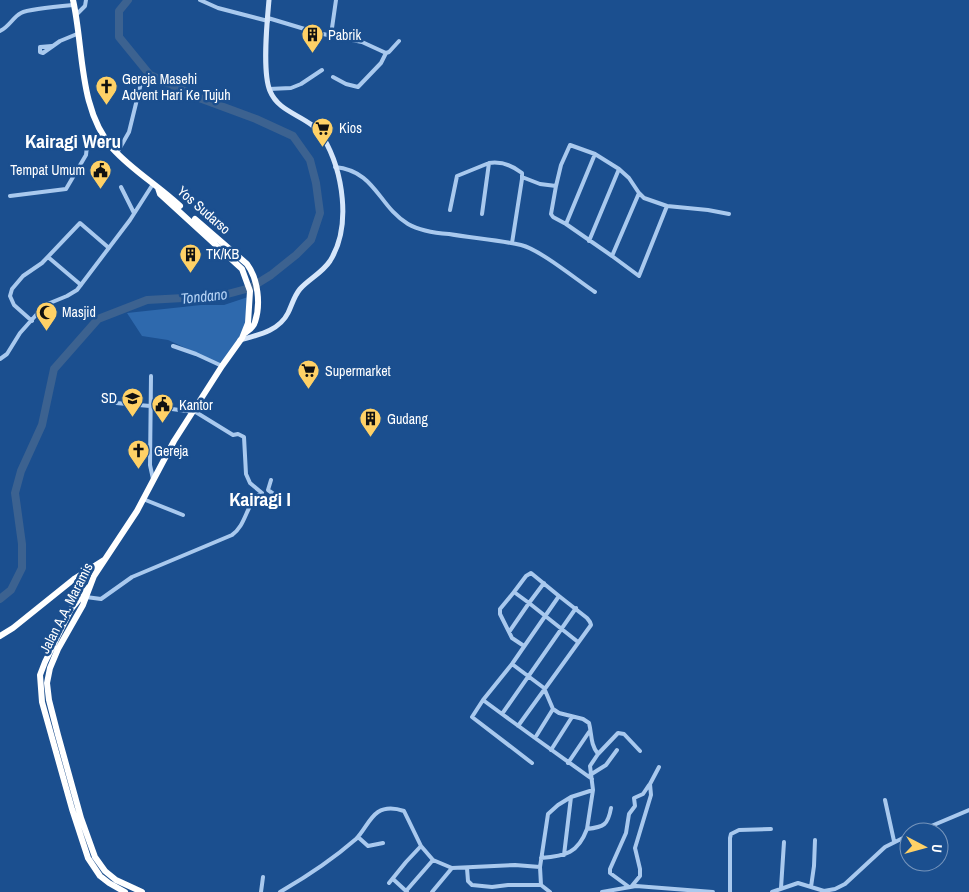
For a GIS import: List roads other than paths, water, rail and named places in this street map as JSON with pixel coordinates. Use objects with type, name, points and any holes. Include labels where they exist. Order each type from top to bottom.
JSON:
[{"type":"highway","points":[[73,2],[82,73],[90,102],[104,136],[117,153],[156,186]]},
{"type":"highway","name":"Yos Sudarso","points":[[156,186],[247,264],[252,272],[257,287],[253,310],[240,340]]},
{"type":"highway","name":"Yos Sudarso","points":[[156,186],[160,194],[245,273],[253,310]]},
{"type":"highway","name":"Jalan A.A. Maramis","points":[[142,892],[116,880],[105,871],[95,858],[54,736],[48,676],[62,640],[105,559],[127,528],[170,448],[240,340]]},
{"type":"highway","points":[[0,636],[13,628],[74,579],[105,559]]},
{"type":"highway","points":[[74,579],[87,592],[79,597],[68,615],[40,675],[42,702],[54,736],[78,829],[88,858],[95,870],[105,880],[125,892]]},
{"type":"main road","points":[[240,340],[275,328],[285,319],[299,290],[324,269],[336,249],[344,216],[341,190],[331,150],[318,129],[274,100],[269,89],[265,68],[269,0]]},
{"type":"street","points":[[76,15],[86,6],[86,0]]},
{"type":"street","points":[[200,0],[218,8],[362,42],[386,53]]},
{"type":"street","points":[[331,35],[336,0]]},
{"type":"street","points":[[0,31],[24,12],[73,2]]},
{"type":"street","points":[[52,46],[78,34]]},
{"type":"street","points":[[333,77],[346,84],[358,87],[381,64],[386,53],[390,52],[399,41]]},
{"type":"street","points":[[269,89],[291,88],[301,84],[322,70]]},
{"type":"street","points":[[117,153],[128,132],[142,79]]},
{"type":"street","points":[[10,196],[66,189],[86,155],[87,146],[104,136]]},
{"type":"street","points":[[667,206],[639,276],[551,214],[561,165],[570,145],[595,154],[618,169],[629,178],[644,198],[667,206],[671,208],[708,210],[729,214]]},
{"type":"street","points":[[566,224],[595,154]]},
{"type":"street","points":[[450,210],[456,176],[493,162],[512,166],[522,176],[540,184],[556,186]]},
{"type":"street","points":[[482,214],[489,163]]},
{"type":"street","points":[[335,168],[348,170],[367,180],[396,216],[410,225],[439,233],[512,243],[530,248],[595,292]]},
{"type":"street","points":[[589,241],[618,169]]},
{"type":"street","points":[[512,243],[522,176]]},
{"type":"street","points":[[0,359],[45,305],[77,290],[156,186]]},
{"type":"street","points":[[121,187],[134,213]]},
{"type":"street","points":[[612,256],[639,193]]},
{"type":"street","points":[[32,321],[10,300],[10,292],[23,276],[48,257],[80,224],[109,248]]},
{"type":"street","points":[[48,257],[81,285]]},
{"type":"street","points":[[173,346],[222,366]]},
{"type":"street","points":[[151,376],[150,465],[153,479]]},
{"type":"street","points":[[104,402],[194,412],[233,435],[238,434],[244,437],[246,474],[250,483],[262,493]]},
{"type":"street","points":[[87,592],[100,599],[132,577],[232,535],[238,530],[248,509],[258,495],[268,490],[271,480]]},
{"type":"street","points":[[268,490],[280,502]]},
{"type":"street","points":[[143,499],[183,516]]},
{"type":"street","points":[[518,726],[591,624],[576,608],[531,573],[528,574],[499,611],[502,621],[513,639],[524,646]]},
{"type":"street","points":[[509,632],[544,583]]},
{"type":"street","points":[[514,592],[578,642]]},
{"type":"street","points":[[532,764],[472,717],[512,664],[559,596]]},
{"type":"street","points":[[502,714],[576,608]]},
{"type":"street","points":[[512,664],[544,688],[553,709],[559,713],[587,721],[590,725],[592,745],[598,754]]},
{"type":"street","points":[[483,700],[568,763],[591,776]]},
{"type":"street","points":[[534,738],[553,709]]},
{"type":"street","points":[[551,750],[572,717]]},
{"type":"street","points":[[568,763],[590,732]]},
{"type":"street","points":[[541,858],[564,855],[580,845],[587,829],[593,790],[590,766],[598,754],[619,733],[624,734],[640,751]]},
{"type":"street","points":[[591,776],[606,765],[617,750]]},
{"type":"street","points":[[630,887],[610,873],[610,869],[626,833],[629,814],[635,806],[634,798],[643,794],[659,767]]},
{"type":"street","points":[[630,887],[640,876],[635,848],[651,795],[650,784]]},
{"type":"street","points":[[541,885],[540,866],[548,814],[571,797],[593,790]]},
{"type":"street","points":[[564,855],[571,797]]},
{"type":"street","points":[[885,800],[894,841]]},
{"type":"street","points":[[280,892],[300,881],[345,848],[358,837],[377,812],[396,808],[404,812],[421,846],[433,860],[452,868],[514,865],[540,866]]},
{"type":"street","points":[[587,829],[606,823],[609,820],[611,808]]},
{"type":"street","points":[[941,822],[969,810]]},
{"type":"street","points":[[730,892],[731,834],[739,830],[771,829]]},
{"type":"street","points":[[358,837],[368,846],[384,843]]},
{"type":"street","points":[[772,892],[798,883],[818,890],[830,890],[845,884],[885,847],[899,839]]},
{"type":"street","points":[[811,888],[815,840]]},
{"type":"street","points":[[781,888],[784,842]]},
{"type":"street","points":[[389,883],[421,846]]},
{"type":"street","points":[[393,879],[406,892],[433,860]]},
{"type":"street","points":[[432,892],[452,868]]},
{"type":"street","points":[[467,868],[468,881],[472,885],[492,887],[541,885],[550,892]]},
{"type":"street","points":[[261,892],[264,877]]},
{"type":"street","points":[[602,892],[630,887],[713,892]]},
{"type":"waterway","name":"Tondano","points":[[0,599],[11,590],[22,568],[22,544],[15,493],[21,471],[42,425],[54,369],[98,319],[147,300],[220,296],[250,288],[271,275],[311,240],[320,213],[316,183],[310,160],[293,136],[256,119],[202,99],[150,75],[119,37],[119,11],[128,0]]},
{"type":"place","name":"Pabrik","points":[[312,54]]},
{"type":"place","name":"Gereja Masehi Advent Hari Ke Tujuh","points":[[106,106]]},
{"type":"place","name":"Kios","points":[[323,147]]},
{"type":"place","name":"Tempat Umum","points":[[101,189]]},
{"type":"place","name":"TK/KB","points":[[190,273]]},
{"type":"place","name":"Masjid","points":[[46,331]]},
{"type":"place","name":"Supermarket","points":[[309,390]]},
{"type":"place","name":"SD","points":[[133,417]]},
{"type":"place","name":"Kantor","points":[[163,424]]},
{"type":"place","name":"Gudang","points":[[371,438]]},
{"type":"place","name":"Gereja","points":[[138,470]]},
{"type":"district","name":"Kairagi Weru","points":[[73,141]]},
{"type":"district","name":"Kairagi I","points":[[260,499]]}]
